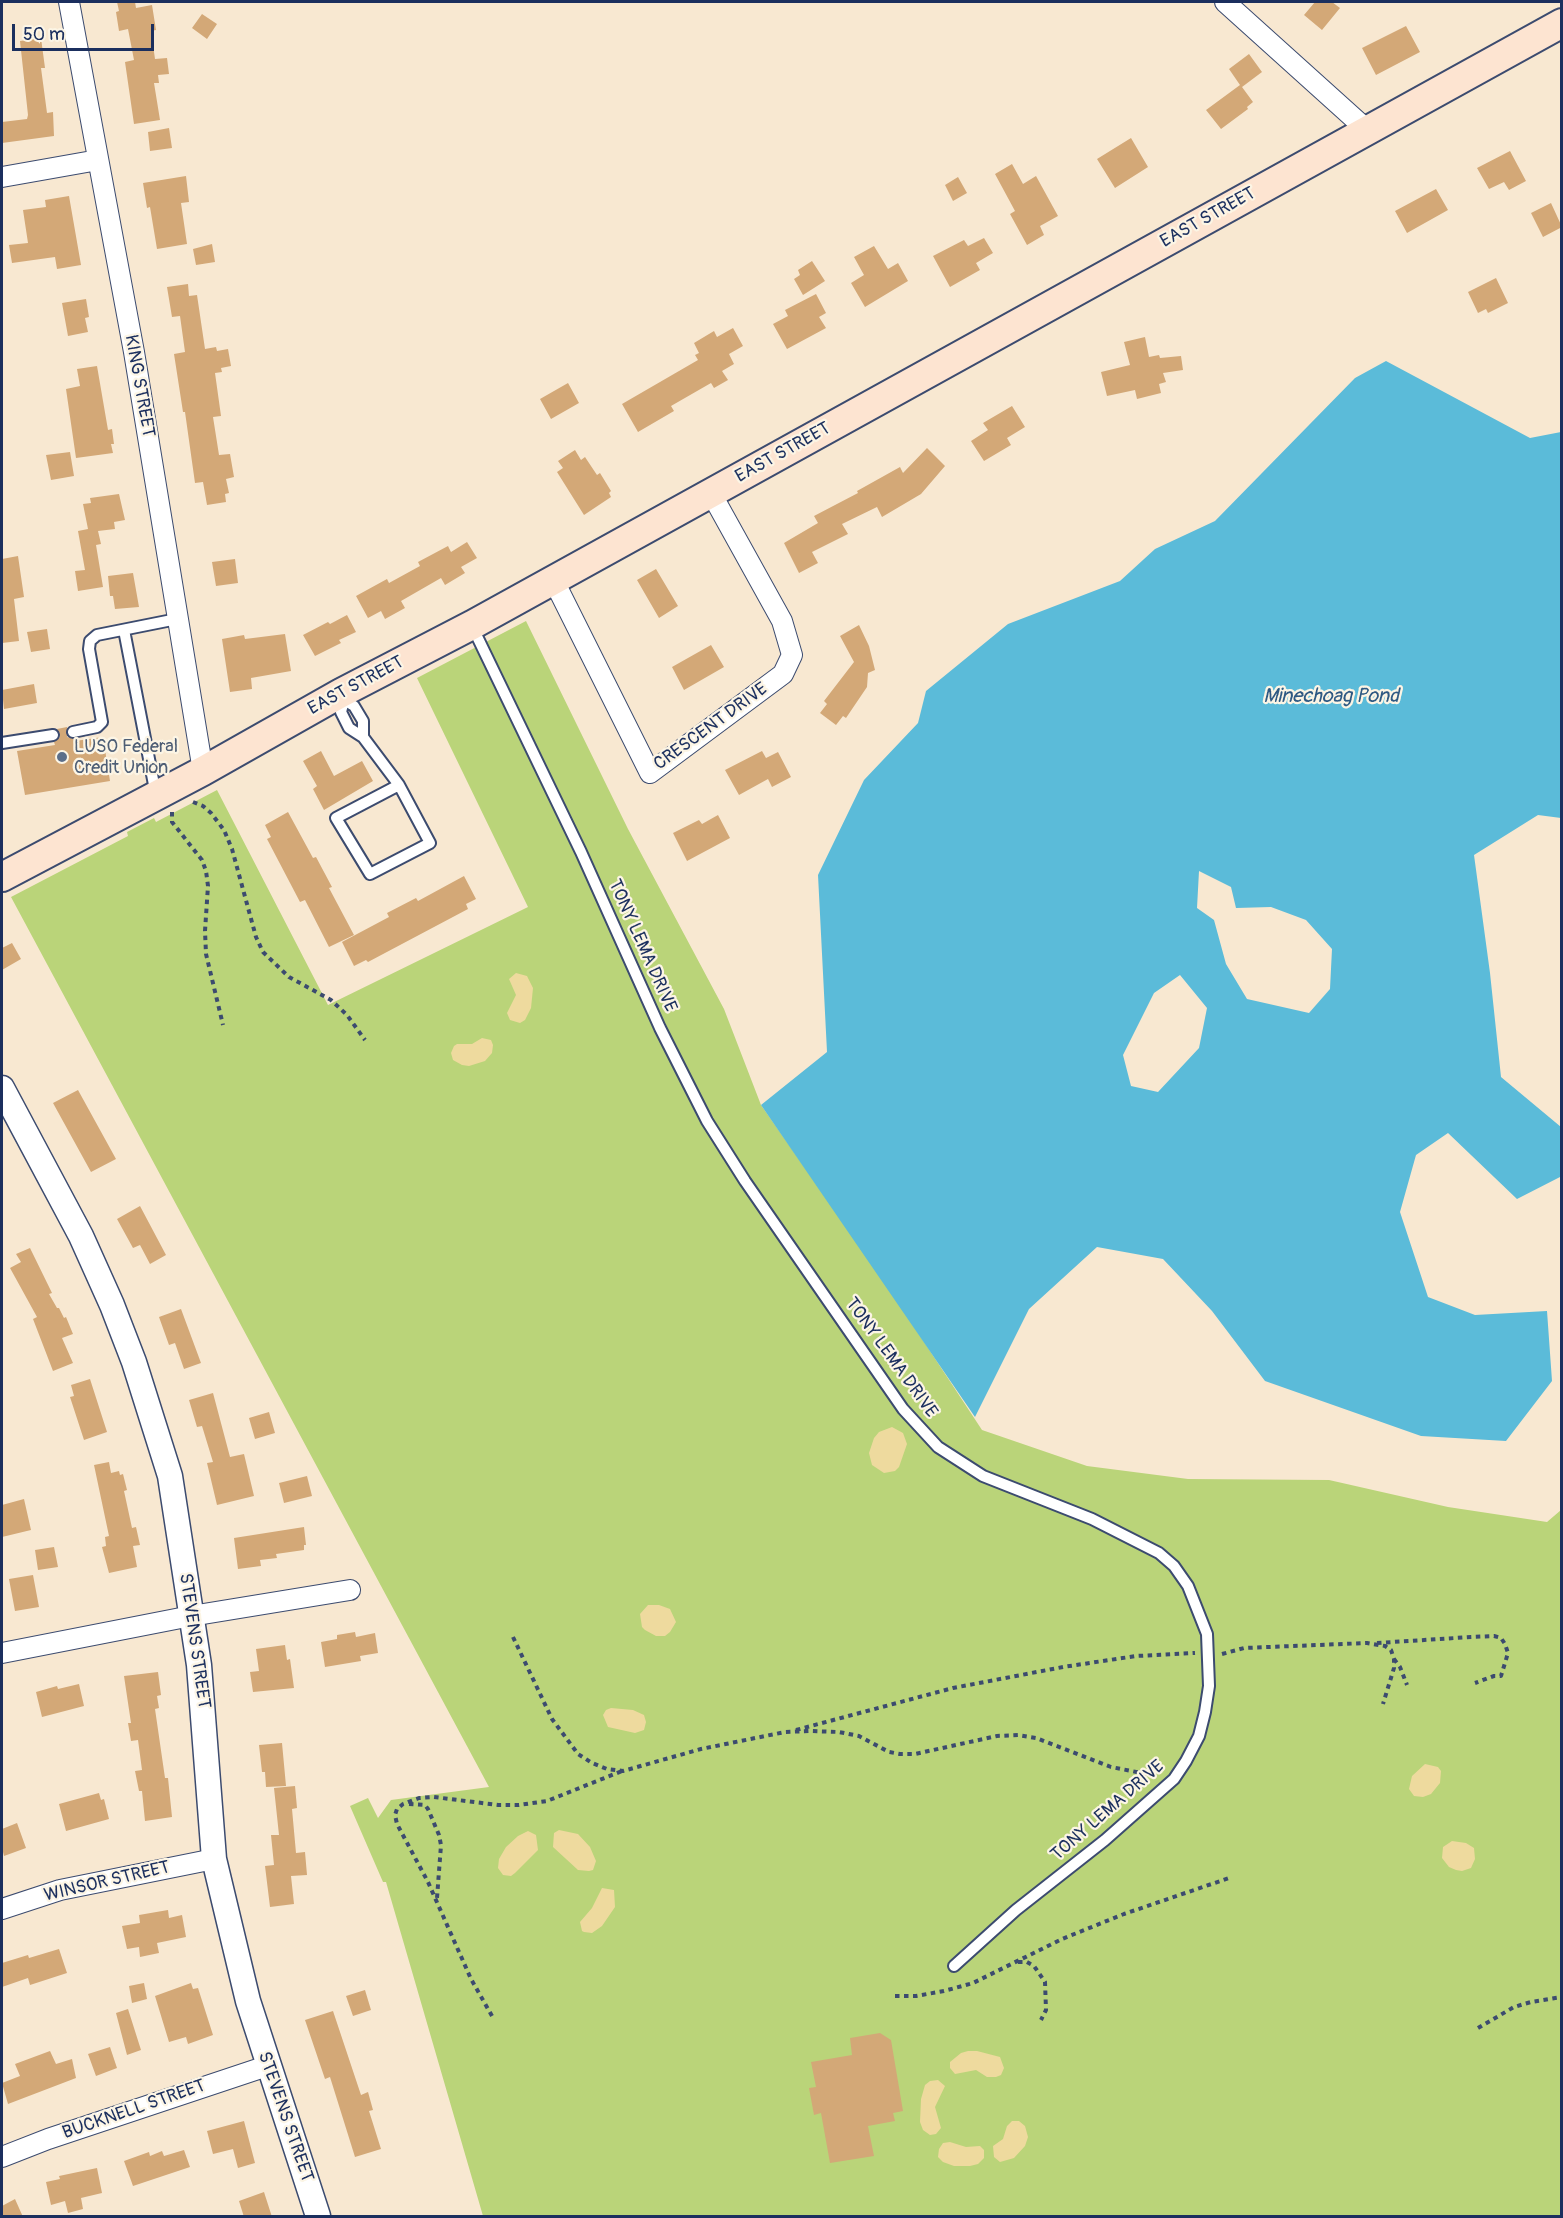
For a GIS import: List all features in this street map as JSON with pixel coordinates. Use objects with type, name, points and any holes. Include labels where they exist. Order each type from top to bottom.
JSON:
[{"type":"main road","name":"EAST STREET","points":[[2,872],[165,800],[203,771],[472,625],[1562,23]]},
{"type":"street","name":"KING STREET","points":[[69,2],[134,352],[203,771]]},
{"type":"street","points":[[1225,2],[1366,130]]},
{"type":"street","points":[[2,177],[98,160]]},
{"type":"street","name":"CRESCENT DRIVE","points":[[553,579],[650,773],[783,674],[792,655],[783,621],[711,493]]},
{"type":"street","name":"STEVENS STREET","points":[[2,1088],[81,1236],[134,1362],[170,1476],[200,1676],[214,1858],[248,2001],[267,2066],[286,2116],[318,2217]]},
{"type":"street","points":[[2,1653],[191,1616],[350,1590]]},
{"type":"street","name":"WINSOR STREET","points":[[2,1909],[60,1890],[214,1858]]},
{"type":"street","name":"BUCKNELL STREET","points":[[2,2157],[70,2131],[267,2066]]},
{"type":"lane","points":[[73,732],[97,727],[102,722],[89,649],[90,641],[97,635],[177,619]]},
{"type":"lane","name":"TONY LEMA DRIVE","points":[[472,625],[581,852],[660,1028],[707,1121],[745,1181],[903,1409],[938,1447],[983,1476],[1092,1519],[1159,1553],[1174,1566],[1188,1586],[1208,1634],[1209,1686],[1199,1736],[1174,1779],[1105,1840],[1016,1910],[954,1966]]},
{"type":"lane","points":[[124,630],[165,800]]},
{"type":"lane","points":[[342,696],[354,706],[363,722],[363,737],[399,785],[430,843],[370,874],[336,818],[399,785]]},
{"type":"lane","points":[[2,743],[53,735]]},
{"type":"path","points":[[165,800],[172,822],[202,860],[206,871],[208,886],[206,954],[223,1025]]},
{"type":"path","points":[[191,801],[203,806],[211,813],[224,830],[232,849],[256,937],[263,952],[289,977],[331,1000],[347,1015],[365,1040]]},
{"type":"path","points":[[492,2016],[471,1979],[412,1849],[397,1824],[395,1815],[397,1809],[403,1804],[419,1798],[434,1797],[498,1805],[547,1801],[623,1771],[701,1749],[830,1722],[953,1688],[1063,1667],[1177,1653],[1196,1653],[1210,1657],[1244,1648],[1471,1636],[1501,1638],[1508,1653],[1501,1676],[1474,1683]]},
{"type":"path","points":[[513,1637],[552,1719],[578,1754],[607,1769],[623,1771]]},
{"type":"path","points":[[1368,1643],[1385,1646],[1390,1650],[1407,1685]]},
{"type":"path","points":[[1383,1704],[1394,1668],[1394,1659]]},
{"type":"path","points":[[785,1732],[839,1732],[860,1736],[889,1752],[900,1754],[915,1754],[997,1736],[1018,1735],[1036,1738],[1110,1767],[1174,1779]]},
{"type":"path","points":[[403,1804],[424,1805],[439,1835],[441,1845],[437,1904]]},
{"type":"path","points":[[895,1996],[916,1996],[973,1983],[1062,1939],[1124,1914],[1232,1877]]},
{"type":"path","points":[[1017,1962],[1026,1962],[1034,1966],[1045,1982],[1046,2010],[1041,2020]]},
{"type":"path","points":[[1478,2028],[1514,2007],[1531,2001],[1562,1997]]},
{"type":"green space","points":[[526,621],[628,829],[724,1009],[761,1105],[880,1275],[982,1430],[1087,1466],[1188,1479],[1329,1480],[1448,1507],[1547,1522],[1561,1510],[1561,2216],[483,2216],[386,1882],[383,1882],[350,1806],[368,1798],[378,1818],[391,1800],[489,1787],[11,897],[128,836],[127,832],[154,818],[156,822],[217,790],[328,1005],[528,907],[417,678]]},
{"type":"sand","points":[[516,973],[527,976],[533,988],[531,1008],[525,1020],[520,1023],[510,1020],[507,1013],[516,995],[509,979]]},
{"type":"sand","points":[[482,1038],[491,1040],[493,1045],[492,1053],[485,1061],[469,1066],[453,1060],[451,1053],[454,1046],[472,1044]]},
{"type":"sand","points":[[892,1427],[903,1433],[907,1444],[899,1467],[895,1471],[884,1473],[872,1465],[869,1453],[874,1438],[879,1432]]},
{"type":"sand","points":[[648,1605],[659,1605],[670,1609],[676,1622],[665,1636],[656,1636],[642,1627],[640,1614]]},
{"type":"sand","points":[[611,1708],[633,1710],[644,1715],[646,1722],[644,1730],[635,1733],[608,1727],[603,1715]]},
{"type":"sand","points":[[1425,1764],[1438,1767],[1441,1771],[1440,1783],[1431,1794],[1423,1797],[1414,1796],[1409,1789],[1412,1776]]},
{"type":"sand","points":[[559,1830],[578,1834],[590,1847],[596,1861],[593,1870],[578,1870],[553,1847],[554,1833]]},
{"type":"sand","points":[[528,1831],[536,1835],[538,1850],[511,1876],[503,1875],[498,1868],[499,1859],[506,1847],[518,1836]]},
{"type":"sand","points":[[1452,1841],[1466,1843],[1474,1848],[1475,1859],[1471,1868],[1456,1870],[1449,1867],[1442,1858],[1443,1847]]},
{"type":"sand","points":[[602,1888],[614,1890],[615,1907],[602,1926],[592,1933],[584,1932],[580,1922],[592,1908]]},
{"type":"sand","points":[[968,2051],[1000,2057],[1004,2068],[1001,2075],[987,2077],[976,2070],[955,2074],[950,2068],[950,2062],[961,2053]]},
{"type":"sand","points":[[938,2080],[945,2086],[935,2107],[941,2128],[936,2134],[930,2135],[923,2130],[920,2122],[921,2099],[925,2085],[930,2081]]},
{"type":"sand","points":[[1012,2121],[1019,2121],[1025,2126],[1028,2137],[1025,2146],[1014,2158],[1000,2162],[994,2157],[993,2146],[1003,2139],[1007,2126]]},
{"type":"sand","points":[[950,2142],[966,2147],[980,2146],[984,2150],[984,2158],[978,2164],[970,2166],[954,2166],[943,2162],[938,2157],[939,2149],[943,2143]]},
{"type":"water","name":"Minechoag Pond","points":[[1386,361],[1530,438],[1561,432],[1561,818],[1538,815],[1474,855],[1501,1077],[1561,1127],[1560,1177],[1517,1199],[1448,1133],[1416,1155],[1400,1212],[1428,1297],[1475,1315],[1547,1311],[1552,1381],[1506,1441],[1421,1436],[1265,1381],[1212,1311],[1163,1259],[1097,1247],[1029,1309],[975,1417],[761,1105],[827,1052],[818,875],[864,780],[918,723],[926,691],[1008,624],[1120,581],[1155,549],[1215,521],[1355,378]],"holes":[[[1199,871],[1231,887],[1236,908],[1271,907],[1306,920],[1332,949],[1330,989],[1309,1013],[1247,999],[1226,964],[1214,920],[1197,908]],[[1180,975],[1207,1008],[1199,1048],[1158,1092],[1131,1086],[1123,1055],[1154,993]]]},
{"type":"building","points":[[117,2],[135,2],[136,8],[152,5],[156,30],[151,31],[155,59],[167,58],[169,74],[158,75],[159,83],[154,83],[160,120],[134,124],[125,62],[134,60],[128,29],[119,31]]},
{"type":"building","points":[[1315,2],[1332,2],[1340,8],[1322,30],[1304,15]]},
{"type":"building","points":[[202,14],[217,24],[207,39],[192,28]]},
{"type":"building","points":[[1406,26],[1420,52],[1376,75],[1362,48]]},
{"type":"building","points":[[41,38],[45,68],[41,68],[47,113],[53,112],[54,136],[2,143],[2,122],[27,119],[28,115],[20,41]]},
{"type":"building","points":[[1249,54],[1262,72],[1242,87],[1253,102],[1247,107],[1248,109],[1221,129],[1206,110],[1240,85],[1229,69]]},
{"type":"building","points":[[169,128],[172,148],[150,151],[148,132]]},
{"type":"building","points":[[1131,138],[1148,167],[1115,188],[1097,159]]},
{"type":"building","points":[[1510,151],[1526,181],[1509,190],[1504,182],[1489,189],[1477,168]]},
{"type":"building","points":[[1012,164],[1023,184],[1036,176],[1058,216],[1040,226],[1044,235],[1027,245],[1010,214],[1015,211],[995,174]]},
{"type":"building","points":[[186,176],[189,202],[181,203],[187,244],[157,249],[150,207],[147,208],[143,183]]},
{"type":"building","points":[[958,177],[967,193],[953,201],[945,185]]},
{"type":"building","points":[[1436,189],[1448,210],[1407,233],[1395,211]]},
{"type":"building","points":[[69,196],[81,265],[57,269],[55,257],[12,263],[9,245],[28,243],[23,210],[46,207],[45,200]]},
{"type":"building","points":[[1551,203],[1562,227],[1543,237],[1531,213]]},
{"type":"building","points":[[984,238],[993,253],[976,263],[980,270],[950,287],[933,256],[964,240],[968,246]]},
{"type":"building","points":[[212,244],[215,262],[196,265],[193,249]]},
{"type":"building","points":[[874,246],[888,269],[898,263],[908,281],[865,307],[851,283],[864,275],[854,257]]},
{"type":"building","points":[[812,261],[825,281],[803,295],[794,279],[800,275],[798,270]]},
{"type":"building","points":[[1496,278],[1508,303],[1488,313],[1486,309],[1478,313],[1468,292]]},
{"type":"building","points":[[188,284],[189,296],[197,295],[205,349],[216,347],[217,351],[228,349],[231,366],[221,368],[222,372],[215,373],[221,416],[213,417],[219,455],[230,454],[234,477],[226,479],[229,493],[225,494],[226,502],[207,505],[203,482],[195,483],[174,354],[185,352],[180,316],[172,317],[167,287]]},
{"type":"building","points":[[816,294],[826,313],[819,317],[826,328],[787,349],[773,324],[788,316],[785,310]]},
{"type":"building","points":[[86,299],[89,317],[85,318],[88,332],[68,336],[62,303]]},
{"type":"building","points":[[733,328],[743,346],[729,354],[734,364],[722,371],[728,380],[714,388],[711,383],[671,406],[674,411],[638,432],[622,404],[698,360],[695,355],[699,353],[694,343],[714,331],[717,337]]},
{"type":"building","points":[[1145,337],[1149,357],[1181,356],[1183,370],[1163,373],[1166,382],[1159,384],[1161,393],[1137,399],[1135,390],[1107,396],[1101,372],[1130,365],[1124,342]]},
{"type":"building","points":[[97,366],[108,430],[112,429],[113,453],[76,458],[66,389],[80,386],[77,369]]},
{"type":"building","points":[[568,383],[579,403],[551,419],[540,399]]},
{"type":"building","points":[[1012,406],[1025,427],[1007,438],[1011,445],[984,461],[971,441],[988,430],[983,423]]},
{"type":"building","points":[[927,448],[945,466],[921,494],[882,517],[877,507],[842,524],[848,534],[812,552],[818,563],[799,573],[784,543],[818,523],[814,516],[900,467],[903,473]]},
{"type":"building","points":[[575,450],[581,460],[585,457],[597,475],[600,473],[611,491],[609,493],[611,497],[584,515],[557,472],[563,468],[558,461]]},
{"type":"building","points":[[70,452],[74,476],[51,480],[46,455]]},
{"type":"building","points":[[119,494],[125,520],[114,522],[115,529],[98,531],[101,544],[96,545],[103,587],[78,591],[75,571],[85,570],[78,531],[88,529],[83,504],[91,503],[90,498]]},
{"type":"building","points":[[467,542],[477,558],[461,567],[465,573],[445,585],[441,578],[401,601],[405,608],[385,619],[381,611],[368,618],[356,596],[387,579],[389,583],[420,566],[418,562],[448,546],[451,552]]},
{"type":"building","points":[[18,556],[24,597],[14,599],[19,641],[2,643],[2,559]]},
{"type":"building","points":[[235,559],[238,583],[216,586],[212,562]]},
{"type":"building","points":[[656,569],[678,606],[659,618],[637,580]]},
{"type":"building","points":[[133,573],[139,607],[115,609],[113,596],[110,596],[108,576]]},
{"type":"building","points":[[347,615],[356,632],[339,640],[341,643],[315,656],[303,635]]},
{"type":"building","points":[[859,625],[869,646],[875,670],[868,673],[867,687],[846,718],[843,716],[836,725],[820,713],[827,704],[824,701],[854,662],[840,636]]},
{"type":"building","points":[[47,629],[50,649],[31,652],[27,632]]},
{"type":"building","points":[[285,634],[291,671],[251,678],[252,689],[230,692],[222,639],[244,635],[245,639]]},
{"type":"building","points":[[711,645],[724,667],[684,690],[672,667]]},
{"type":"building","points":[[34,684],[37,703],[4,709],[2,690]]},
{"type":"building","name":"LUSO Federal Credit Union","points":[[67,727],[67,737],[75,741],[103,737],[110,781],[25,795],[17,751],[55,745],[54,742],[60,737],[57,729]]},
{"type":"building","points":[[321,751],[334,776],[362,761],[373,781],[324,810],[313,789],[317,786],[303,761]]},
{"type":"building","points":[[762,751],[766,758],[778,752],[791,777],[772,787],[768,779],[739,795],[725,770]]},
{"type":"building","points":[[288,812],[313,858],[316,857],[332,887],[329,888],[354,935],[329,947],[305,900],[300,902],[267,839],[271,837],[265,825]]},
{"type":"building","points":[[718,815],[730,838],[687,861],[673,833],[699,820],[702,824]]},
{"type":"building","points":[[464,876],[476,899],[466,904],[468,909],[368,962],[366,960],[354,966],[342,942],[389,917],[387,913],[416,898],[418,901]]},
{"type":"building","points":[[12,943],[21,959],[2,970],[2,948]]},
{"type":"building","points":[[78,1090],[116,1159],[91,1172],[53,1103]]},
{"type":"building","points":[[140,1206],[166,1255],[150,1264],[140,1245],[133,1248],[117,1219]]},
{"type":"building","points":[[30,1248],[52,1293],[49,1294],[64,1318],[66,1317],[73,1334],[62,1338],[73,1363],[53,1371],[33,1319],[37,1317],[10,1268],[21,1262],[16,1254]]},
{"type":"building","points":[[181,1309],[201,1363],[184,1369],[175,1343],[169,1345],[159,1317]]},
{"type":"building","points":[[90,1379],[107,1432],[84,1440],[70,1397],[74,1396],[71,1385]]},
{"type":"building","points":[[213,1393],[230,1457],[244,1454],[254,1496],[217,1505],[207,1463],[213,1462],[202,1426],[197,1427],[189,1400]]},
{"type":"building","points":[[269,1412],[275,1433],[255,1439],[249,1418]]},
{"type":"building","points":[[109,1462],[111,1473],[119,1471],[120,1475],[123,1474],[127,1490],[124,1491],[132,1528],[136,1527],[140,1545],[133,1546],[137,1567],[109,1573],[102,1547],[106,1546],[105,1537],[109,1536],[94,1465]]},
{"type":"building","points":[[307,1476],[312,1496],[284,1503],[279,1483]]},
{"type":"building","points":[[24,1499],[31,1530],[2,1537],[2,1505]]},
{"type":"building","points":[[304,1527],[306,1545],[304,1545],[304,1550],[276,1554],[277,1558],[260,1560],[261,1566],[238,1569],[234,1538]]},
{"type":"building","points":[[54,1547],[58,1567],[38,1570],[35,1550]]},
{"type":"building","points":[[33,1575],[39,1607],[15,1611],[9,1579]]},
{"type":"building","points":[[355,1632],[356,1637],[375,1633],[378,1653],[360,1656],[361,1661],[325,1667],[321,1642],[337,1639],[337,1635]]},
{"type":"building","points":[[285,1645],[287,1660],[290,1659],[294,1688],[253,1692],[250,1672],[259,1671],[256,1649]]},
{"type":"building","points":[[158,1672],[161,1695],[157,1696],[159,1708],[155,1709],[165,1778],[168,1778],[172,1817],[145,1821],[142,1791],[139,1791],[135,1771],[142,1770],[138,1740],[131,1741],[128,1723],[131,1723],[124,1676]]},
{"type":"building","points":[[79,1684],[84,1706],[42,1717],[36,1692],[57,1686],[58,1689]]},
{"type":"building","points":[[282,1743],[286,1786],[266,1787],[259,1745]]},
{"type":"building","points":[[295,1786],[297,1808],[292,1809],[296,1853],[305,1852],[307,1875],[291,1876],[294,1904],[270,1907],[265,1866],[274,1865],[271,1835],[279,1835],[274,1788]]},
{"type":"building","points":[[99,1793],[101,1800],[104,1799],[109,1819],[66,1831],[59,1804]]},
{"type":"building","points":[[17,1823],[26,1848],[4,1856],[2,1829]]},
{"type":"building","points":[[168,1910],[169,1918],[182,1915],[186,1937],[157,1943],[159,1953],[140,1957],[139,1947],[127,1949],[122,1926],[140,1923],[139,1915]]},
{"type":"building","points":[[59,1949],[67,1973],[30,1985],[28,1978],[2,1987],[2,1963]]},
{"type":"building","points":[[144,1983],[147,1999],[132,2003],[129,1986]]},
{"type":"building","points":[[191,1983],[193,1989],[198,1988],[213,2035],[188,2044],[186,2037],[169,2042],[155,1996]]},
{"type":"building","points":[[365,1990],[371,2010],[353,2016],[346,1996]]},
{"type":"building","points":[[128,2009],[141,2050],[127,2055],[116,2013]]},
{"type":"building","points":[[333,2011],[361,2095],[368,2092],[373,2110],[369,2111],[381,2149],[355,2157],[330,2077],[325,2079],[305,2020]]},
{"type":"building","points":[[880,2033],[891,2040],[903,2111],[893,2113],[895,2121],[868,2126],[874,2156],[830,2163],[821,2113],[814,2115],[809,2088],[816,2087],[811,2062],[852,2055],[850,2038]]},
{"type":"building","points":[[110,2047],[117,2068],[96,2076],[88,2054]]},
{"type":"building","points":[[50,2051],[56,2064],[72,2059],[76,2078],[8,2104],[2,2083],[20,2076],[15,2064]]},
{"type":"building","points":[[244,2121],[255,2163],[238,2168],[233,2149],[213,2154],[207,2131]]},
{"type":"building","points":[[184,2150],[190,2167],[133,2186],[124,2161],[149,2152],[150,2156],[162,2151],[164,2156]]},
{"type":"building","points":[[97,2168],[102,2193],[81,2198],[83,2209],[68,2213],[65,2201],[51,2205],[46,2182],[60,2179],[59,2176]]},
{"type":"building","points":[[264,2192],[272,2217],[244,2217],[239,2201]]},
{"type":"building","points":[[15,2199],[23,2217],[2,2217],[2,2206]]},
{"type":"place","name":"LUSO Federal Credit Union","points":[[62,757]]}]
